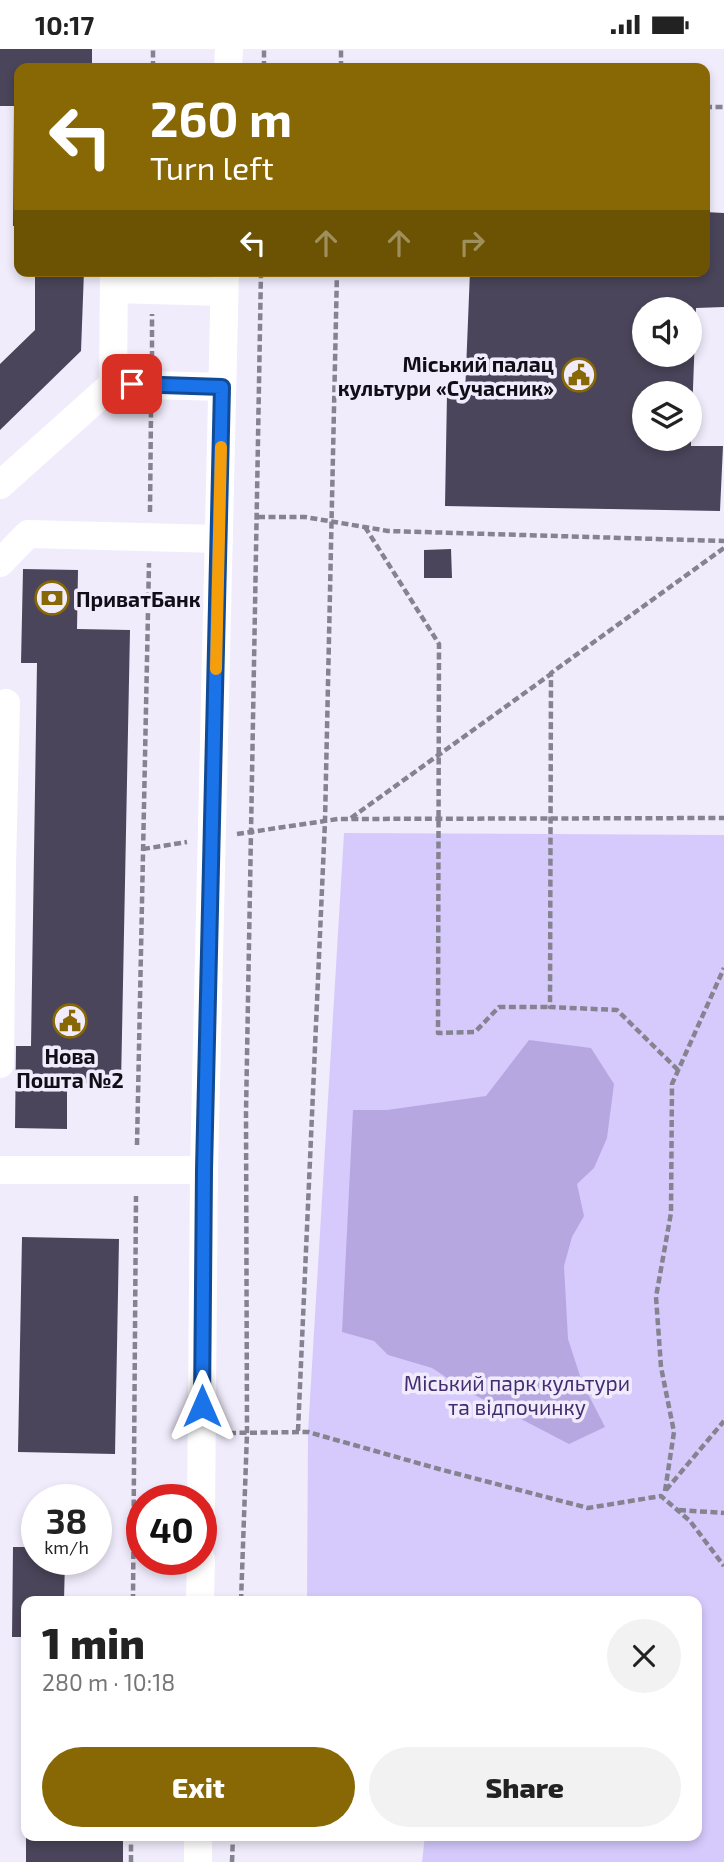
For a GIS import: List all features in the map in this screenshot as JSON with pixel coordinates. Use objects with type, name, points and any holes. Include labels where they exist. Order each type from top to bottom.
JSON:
[{"type":"street","points":[[113,384],[114,280],[152,290],[224,282],[204,1170],[201,1484]]},
{"type":"street","points":[[0,485],[113,384],[222,387]]},
{"type":"street","points":[[0,563],[28,534],[219,539]]},
{"type":"street","points":[[0,1064],[1,866],[6,703]]},
{"type":"street","points":[[0,1170],[204,1170]]},
{"type":"street","points":[[200,1596],[201,1575]]},
{"type":"street","points":[[198,1841],[198,1862]]},
{"type":"path","points":[[241,1596],[247,1433],[246,1112],[261,277]]},
{"type":"path","points":[[298,1431],[324,821],[337,277]]},
{"type":"path","points":[[133,1596],[136,1170],[152,290]]},
{"type":"path","points":[[258,517],[305,517],[388,531],[724,541]]},
{"type":"path","points":[[365,527],[439,644],[438,1033],[475,1032],[499,1007],[617,1010],[678,1070]]},
{"type":"path","points":[[350,819],[724,548]]},
{"type":"path","points":[[550,1007],[551,673]]},
{"type":"path","points":[[143,849],[350,819],[724,818]]},
{"type":"path","points":[[663,1494],[674,1432],[661,1367],[656,1297],[671,1213],[672,1084],[724,968]]},
{"type":"path","points":[[202,1433],[308,1431],[439,1469],[588,1507],[663,1494],[724,1421]]},
{"type":"path","points":[[663,1494],[690,1521],[724,1566]]},
{"type":"path","points":[[677,1510],[724,1513]]},
{"type":"path","points":[[131,1841],[131,1862]]},
{"type":"path","points":[[232,1862],[233,1841]]},
{"type":"green space","name":"Міський парк культури та відпочинку","points":[[344,833],[724,835],[724,1862],[422,1862],[424,1841],[702,1841],[702,1596],[307,1596],[308,1432]]},
{"type":"shaded area","points":[[529,1040],[591,1048],[614,1084],[607,1138],[594,1168],[577,1184],[584,1216],[572,1237],[564,1266],[568,1339],[582,1382],[605,1427],[569,1444],[467,1391],[432,1368],[388,1355],[374,1341],[342,1332],[353,1110],[387,1110],[486,1096]]},
{"type":"building","points":[[0,49],[92,49],[92,63],[14,63],[14,106],[0,106]]},
{"type":"building","points":[[14,106],[14,226],[13,226]]},
{"type":"building","name":"Міський палац культури «Сучасник»","points":[[710,212],[724,213],[724,307],[702,308],[702,297],[632,297],[632,367],[694,367],[693,381],[632,381],[632,451],[702,451],[702,446],[723,446],[720,511],[445,506],[447,394],[465,395],[470,277],[710,277]]},
{"type":"building","points":[[35,277],[84,277],[81,351],[0,430],[0,364],[35,330]]},
{"type":"building","points":[[451,549],[452,578],[424,578],[424,550]]},
{"type":"building","points":[[23,569],[78,570],[77,629],[130,630],[121,1084],[67,1083],[67,1129],[15,1128],[16,1046],[31,1046],[37,663],[21,663]]},
{"type":"building","points":[[22,1237],[119,1239],[115,1454],[18,1452]]},
{"type":"building","points":[[13,1547],[21,1547],[21,1575],[65,1575],[64,1596],[21,1596],[21,1637],[12,1637]]},
{"type":"building","points":[[26,1841],[123,1841],[123,1862],[26,1862]]},
{"type":"slow traffic","points":[[216,669],[221,447]]},
{"type":"place","name":"Міський палац культури «Сучасник»","points":[[579,375]]},
{"type":"place","name":"ПриватБанк","points":[[52,598]]},
{"type":"place","name":"Нова Пошта №2","points":[[70,1021]]},
{"type":"route","points":[[132,384],[222,387],[204,1170],[202,1406]]}]
